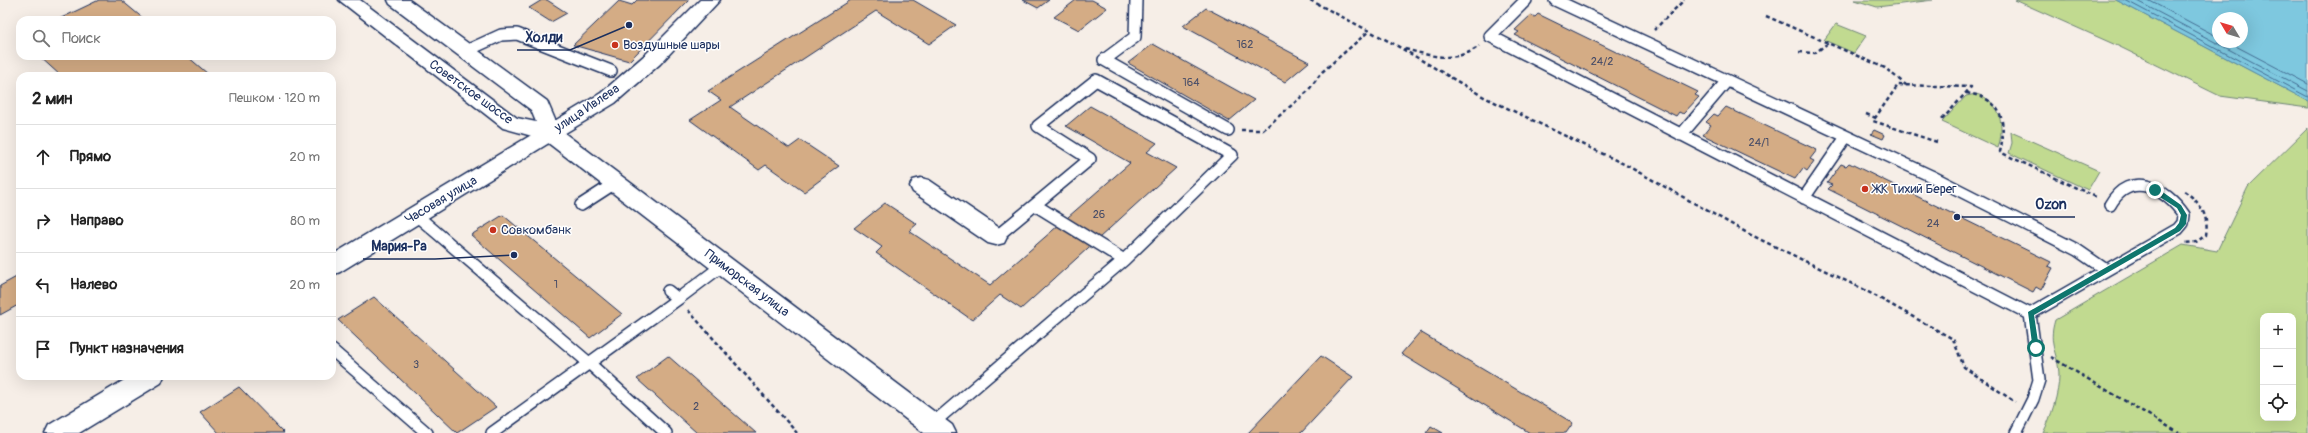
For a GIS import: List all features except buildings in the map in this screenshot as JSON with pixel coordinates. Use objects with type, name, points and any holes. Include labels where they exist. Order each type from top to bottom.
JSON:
[{"type":"main road","name":"Советское шоссе","points":[[348,0],[510,123],[550,133]]},
{"type":"main road","points":[[397,0],[540,106],[550,133]]},
{"type":"main road","name":"улица Ивлева","points":[[550,133],[608,98],[653,59],[711,0]]},
{"type":"main road","name":"Приморская улица","points":[[550,133],[724,266],[932,430]]},
{"type":"main road","name":"Часовая улица","points":[[336,264],[550,133]]},
{"type":"main road","points":[[921,186],[996,237]]},
{"type":"main road","points":[[58,433],[145,380]]},
{"type":"lane","points":[[1136,0],[1134,37],[1104,60],[1228,130]]},
{"type":"lane","points":[[1526,0],[1490,36],[2030,314]]},
{"type":"lane","points":[[1555,0],[1726,82],[1931,176],[2077,250],[2106,270]]},
{"type":"lane","points":[[466,51],[501,34],[517,34],[611,71]]},
{"type":"lane","points":[[932,430],[1124,260],[1232,155],[1096,80],[1038,126],[1090,158],[996,237]]},
{"type":"lane","points":[[1681,135],[1726,82]]},
{"type":"lane","points":[[1804,198],[1846,137]]},
{"type":"lane","points":[[581,205],[615,183]]},
{"type":"lane","points":[[2030,314],[2178,229],[2182,224],[2184,215],[2179,207],[2169,198],[2155,190],[2139,186],[2126,186],[2106,202]]},
{"type":"lane","points":[[1034,205],[1124,260]]},
{"type":"lane","points":[[416,215],[589,363],[666,433]]},
{"type":"lane","points":[[492,433],[724,266]]},
{"type":"lane","points":[[668,291],[678,299]]},
{"type":"lane","points":[[2016,433],[2035,394],[2039,380],[2036,348],[2030,314]]},
{"type":"lane","points":[[336,353],[427,433]]},
{"type":"path","points":[[1310,0],[1400,48],[1484,97],[1624,164],[1751,235],[1861,288],[1953,339],[1964,367],[2027,410]]},
{"type":"path","points":[[1642,42],[1684,0]]},
{"type":"path","points":[[1766,16],[1885,68],[1907,86]]},
{"type":"path","points":[[1228,130],[1263,130],[1307,92],[1322,72],[1369,31]]},
{"type":"path","points":[[1799,52],[1807,55],[1823,50],[1828,43]]},
{"type":"path","points":[[1400,48],[1441,58],[1471,54],[1477,48]]},
{"type":"path","points":[[1937,142],[1905,130],[1873,121],[1898,86],[1971,87],[1940,122]]},
{"type":"path","points":[[1966,93],[1980,94],[1996,104],[2004,129],[2000,152],[2106,202]]},
{"type":"path","points":[[1866,114],[1876,118]]},
{"type":"path","points":[[2180,187],[2192,196],[2205,210],[2209,224],[2206,236],[2196,242],[2182,243]]},
{"type":"path","points":[[678,299],[797,433]]},
{"type":"path","points":[[2036,348],[2179,433]]},
{"type":"green space","points":[[1855,0],[1933,0],[1877,7]]},
{"type":"green space","points":[[2015,0],[2116,0],[2308,101],[2308,108],[2220,96],[2118,46]]},
{"type":"green space","points":[[1836,24],[1866,36],[1854,53],[1824,40]]},
{"type":"green space","points":[[1976,94],[1991,102],[1999,115],[2001,132],[1998,148],[1942,122],[1966,96]]},
{"type":"green space","points":[[2308,128],[2308,433],[2043,433],[2054,405],[2059,382],[2052,336],[2055,320],[2183,245],[2217,251],[2248,187]]},
{"type":"green space","points":[[2011,132],[2099,171],[2088,190],[2009,153],[2012,143]]},
{"type":"water","points":[[2116,0],[2308,0],[2308,101]]},
{"type":"place","name":"Холди","points":[[629,25]]},
{"type":"place","name":"Воздушные шары","points":[[615,45]]},
{"type":"place","name":"ЖК Тихий Берег","points":[[1865,189]]},
{"type":"place","name":"Ozon","points":[[1957,217]]},
{"type":"place","name":"Совкомбанк","points":[[493,230]]},
{"type":"place","name":"Мария-Ра","points":[[514,255]]},
{"type":"route","points":[[2036,348],[2030,314],[2178,229],[2182,224],[2184,215],[2179,207],[2169,198],[2155,190]]}]
